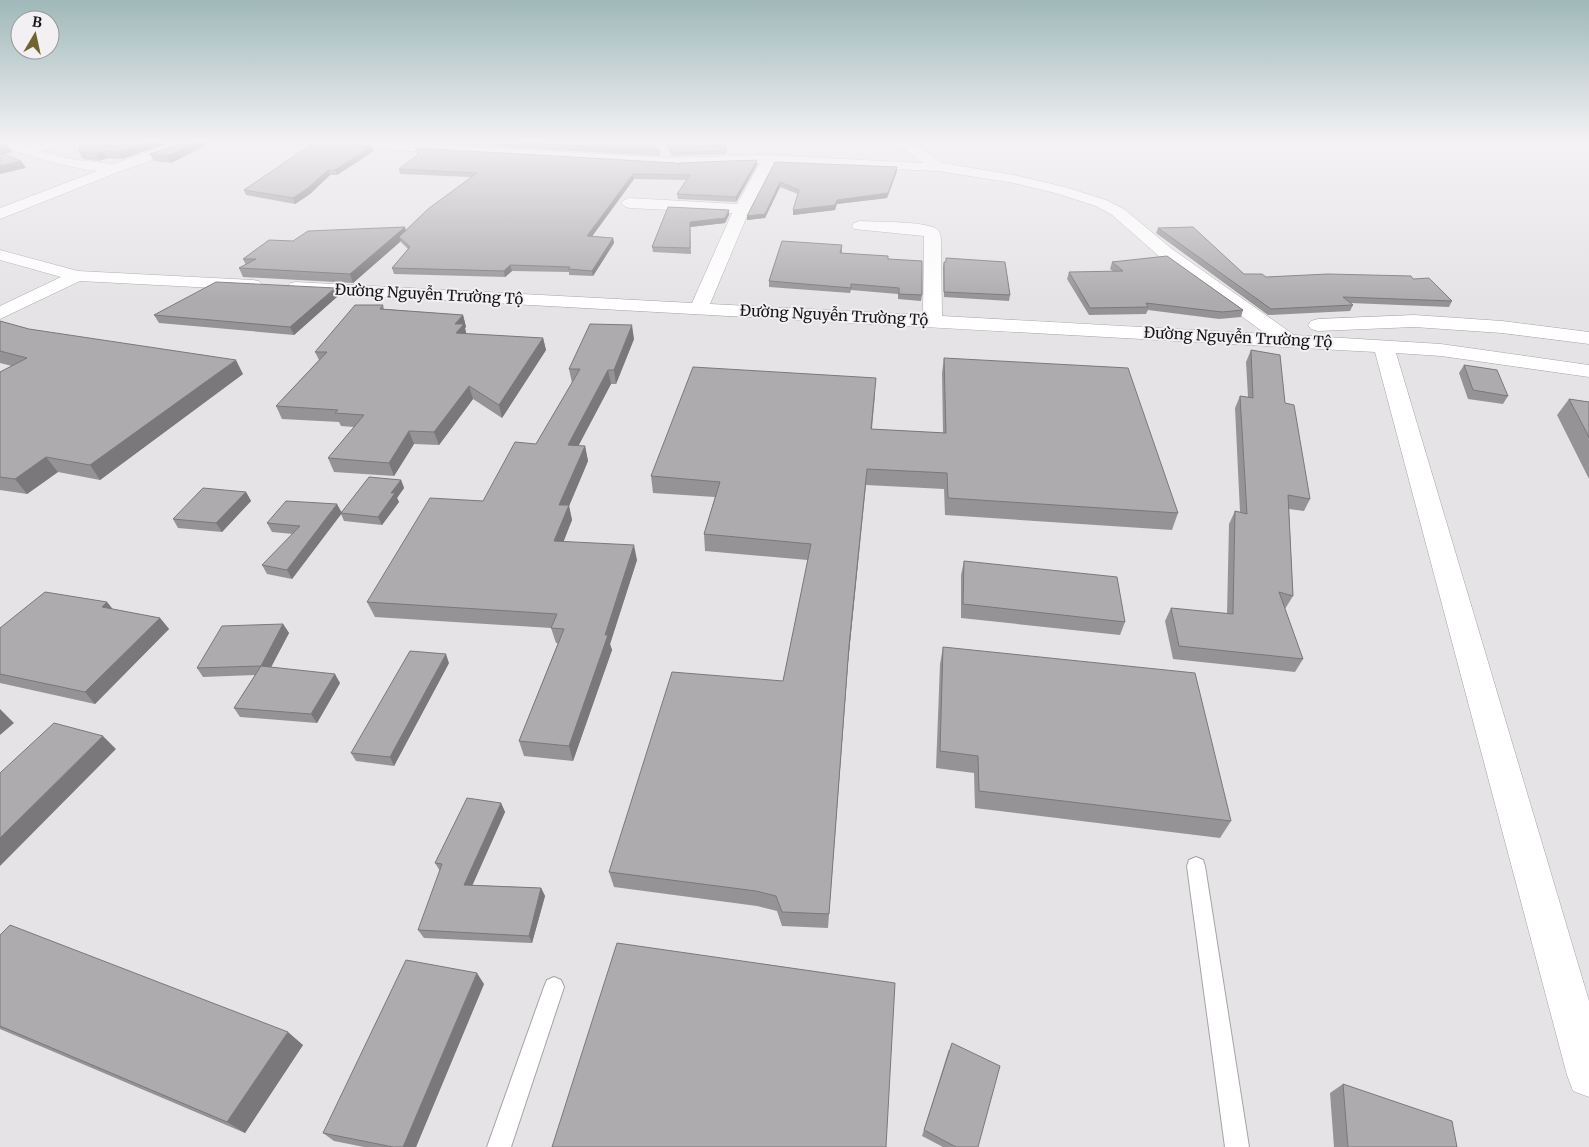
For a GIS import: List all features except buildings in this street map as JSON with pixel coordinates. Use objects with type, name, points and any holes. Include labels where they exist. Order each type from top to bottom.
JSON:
[{"type":"street","points":[[0,214],[52,194]]},
{"type":"street","points":[[698,307],[750,194]]},
{"type":"street","points":[[1071,194],[1101,203],[1118,212],[1166,253],[1288,340]]},
{"type":"street","points":[[629,203],[742,209]]},
{"type":"street","points":[[860,226],[924,230],[932,233],[934,266],[932,277],[933,320]]},
{"type":"street","name":"Đường Nguyễn Trường Tộ","points":[[0,255],[77,276],[698,307],[1384,346],[1441,350],[1589,371]]},
{"type":"street","points":[[0,313],[77,276]]},
{"type":"street","points":[[1269,327],[1414,321],[1502,327],[1589,338]]},
{"type":"street","points":[[1384,346],[1589,1075]]},
{"type":"lane","points":[[1196,866],[1237,1147]]},
{"type":"lane","points":[[499,1147],[554,987]]}]
